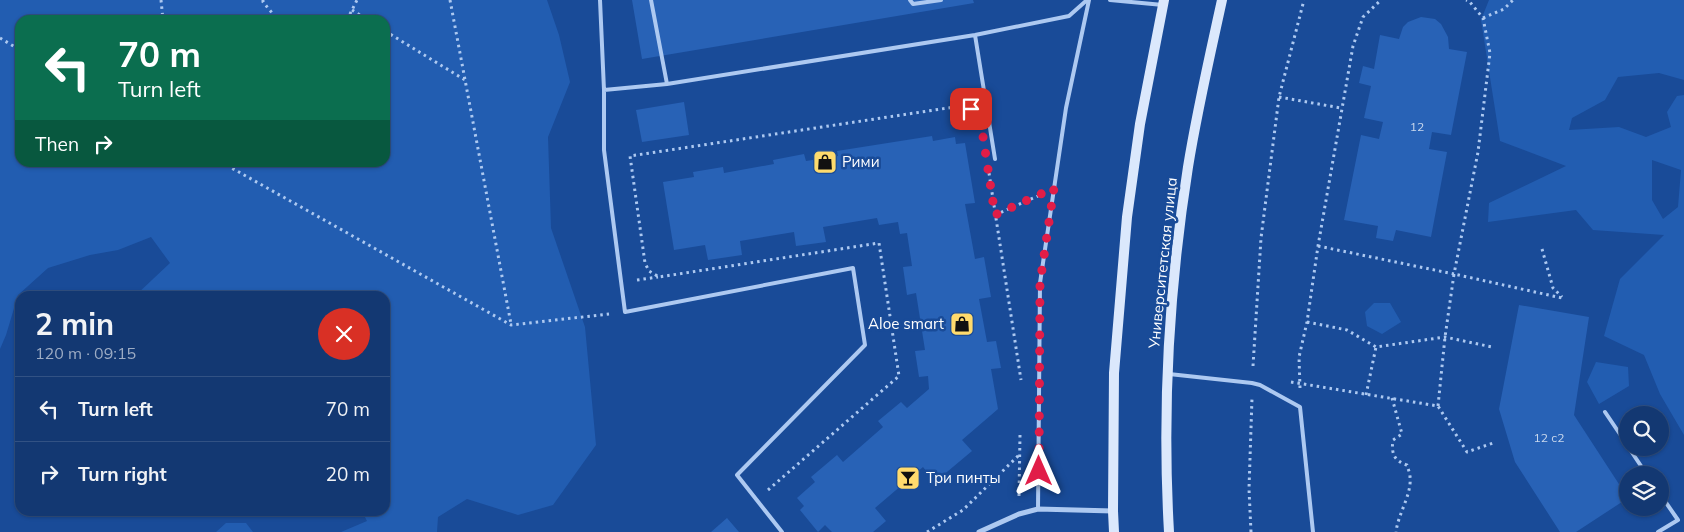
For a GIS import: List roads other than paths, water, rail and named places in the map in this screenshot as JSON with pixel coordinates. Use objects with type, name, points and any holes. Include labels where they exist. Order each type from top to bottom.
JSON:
[{"type":"main road","name":"Университетская улица","points":[[1169,532],[1167,374],[1174,281],[1188,167],[1222,0]]},
{"type":"main road","points":[[1114,532],[1114,373],[1127,217],[1140,124],[1163,3]]},
{"type":"street","points":[[979,532],[1019,514],[1038,509],[1113,511]]},
{"type":"lane","points":[[600,0],[604,90],[604,150],[624,312],[853,268],[865,345],[737,475],[782,532]]},
{"type":"lane","points":[[651,0],[667,84]]},
{"type":"lane","points":[[910,0],[914,4],[941,0]]},
{"type":"lane","points":[[604,90],[667,84],[975,35],[1069,16],[1088,0]]},
{"type":"lane","points":[[1038,509],[1040,283],[1066,108],[1088,0]]},
{"type":"lane","points":[[1110,0],[1163,3]]},
{"type":"lane","points":[[975,35],[996,159]]},
{"type":"lane","points":[[1167,374],[1252,383],[1300,406],[1313,532]]},
{"type":"lane","points":[[1605,412],[1619,433]]},
{"type":"lane","points":[[1658,532],[1678,520],[1669,507]]},
{"type":"place","name":"Рими","points":[[825,162]]},
{"type":"place","name":"Aloe smart","points":[[962,324]]},
{"type":"place","name":"Три пинты","points":[[908,478]]}]
